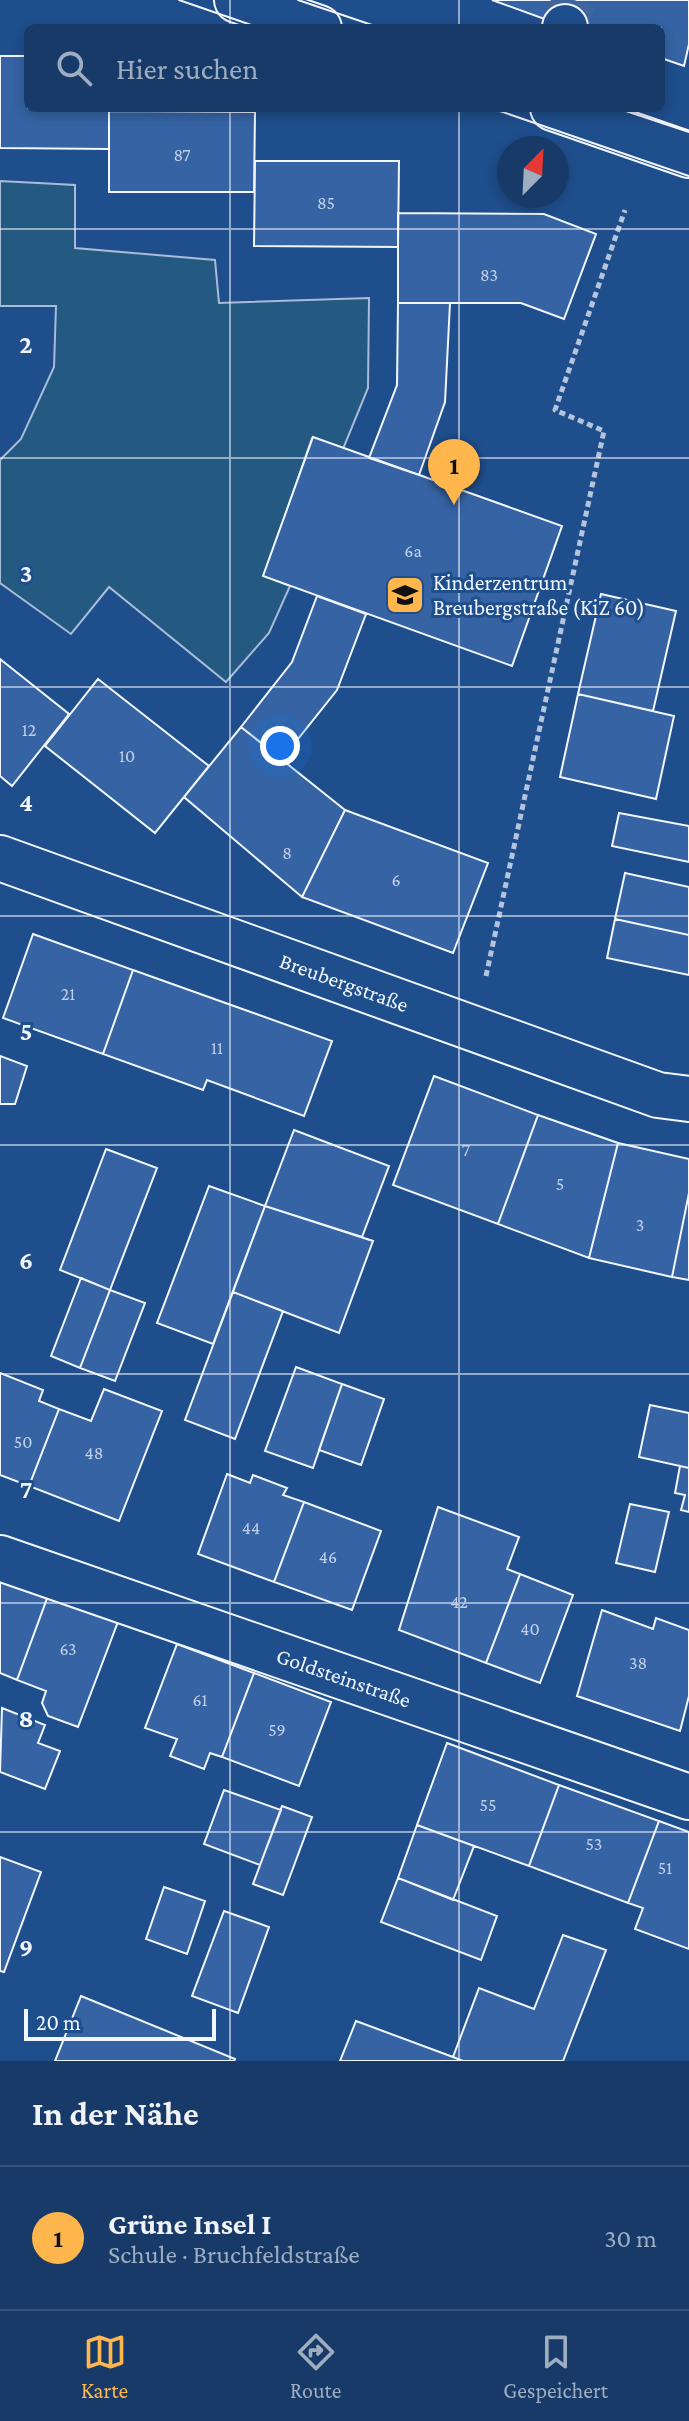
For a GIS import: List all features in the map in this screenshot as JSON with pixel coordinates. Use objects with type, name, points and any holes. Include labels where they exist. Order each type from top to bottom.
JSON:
[{"type":"street","points":[[237,0],[307,24]]},
{"type":"street","points":[[565,112],[689,155]]},
{"type":"street","name":"Breubergstraße","points":[[0,858],[643,1089],[689,1099]]},
{"type":"street","name":"Goldsteinstraße","points":[[0,1558],[689,1797]]},
{"type":"path","points":[[485,982],[604,431],[555,410],[625,210]]},
{"type":"shaded area","points":[[0,181],[75,185],[75,248],[215,260],[219,303],[369,298],[368,388],[343,449],[312,438],[264,576],[290,586],[269,633],[226,682],[109,587],[71,634],[0,583],[0,460],[21,439],[54,367],[56,306],[0,306]]},
{"type":"building","points":[[492,0],[557,0],[550,21]]},
{"type":"building","points":[[557,0],[689,0],[689,44],[684,66],[665,59],[665,24],[559,24],[550,21]]},
{"type":"building","points":[[0,56],[24,56],[24,112],[109,112],[109,149],[0,148]]},
{"type":"building","points":[[109,112],[255,112],[254,192],[109,192]]},
{"type":"building","points":[[255,161],[399,161],[398,247],[254,246]]},
{"type":"building","points":[[398,213],[544,214],[596,234],[564,319],[521,303],[398,303]]},
{"type":"building","points":[[398,303],[450,303],[445,402],[419,475],[369,458],[397,385]]},
{"type":"building","points":[[313,437],[562,526],[512,666],[263,576]]},
{"type":"building","points":[[601,594],[676,611],[653,711],[578,694]]},
{"type":"building","points":[[317,596],[366,614],[337,690],[282,759],[241,727],[292,662]]},
{"type":"building","points":[[0,659],[69,714],[12,786],[0,776]]},
{"type":"building","points":[[98,679],[209,766],[155,833],[45,746]]},
{"type":"building","points":[[578,694],[674,716],[656,799],[560,777]]},
{"type":"building","points":[[241,727],[345,810],[302,897],[184,797]]},
{"type":"building","points":[[345,810],[488,863],[453,953],[302,897]]},
{"type":"building","points":[[619,813],[689,826],[689,862],[612,846]]},
{"type":"building","points":[[625,873],[689,887],[689,935],[615,919]]},
{"type":"building","points":[[615,919],[689,935],[689,975],[607,958]]},
{"type":"building","points":[[33,934],[133,970],[103,1054],[3,1018]]},
{"type":"building","points":[[133,970],[332,1041],[304,1116],[207,1080],[203,1090],[103,1054]]},
{"type":"building","points":[[0,1056],[27,1066],[15,1104],[0,1104]]},
{"type":"building","points":[[434,1076],[538,1115],[498,1224],[393,1185]]},
{"type":"building","points":[[538,1115],[618,1143],[589,1258],[498,1224]]},
{"type":"building","points":[[294,1130],[389,1166],[362,1237],[265,1206]]},
{"type":"building","points":[[618,1143],[689,1159],[689,1193],[672,1277],[589,1258]]},
{"type":"building","points":[[106,1149],[157,1168],[110,1290],[60,1270]]},
{"type":"building","points":[[209,1186],[265,1206],[213,1344],[157,1323]]},
{"type":"building","points":[[689,1193],[689,1280],[672,1277]]},
{"type":"building","points":[[265,1206],[373,1241],[339,1333],[233,1292]]},
{"type":"building","points":[[81,1278],[110,1290],[80,1368],[51,1356]]},
{"type":"building","points":[[110,1290],[145,1303],[115,1381],[80,1368]]},
{"type":"building","points":[[233,1292],[283,1311],[235,1439],[185,1420]]},
{"type":"building","points":[[296,1367],[342,1384],[313,1468],[265,1451]]},
{"type":"building","points":[[0,1373],[43,1390],[39,1401],[59,1409],[29,1486],[0,1475]]},
{"type":"building","points":[[342,1384],[384,1399],[361,1465],[319,1450]]},
{"type":"building","points":[[104,1389],[162,1411],[119,1521],[29,1486],[59,1409],[91,1421]]},
{"type":"building","points":[[650,1405],[689,1413],[689,1468],[639,1457]]},
{"type":"building","points":[[680,1466],[689,1468],[689,1512],[681,1510],[685,1495],[675,1493]]},
{"type":"building","points":[[227,1474],[250,1483],[253,1475],[287,1488],[283,1495],[304,1502],[274,1582],[198,1554]]},
{"type":"building","points":[[304,1502],[381,1531],[352,1610],[274,1582]]},
{"type":"building","points":[[630,1504],[669,1512],[655,1572],[616,1563]]},
{"type":"building","points":[[438,1507],[519,1537],[507,1569],[520,1574],[486,1663],[399,1630]]},
{"type":"building","points":[[520,1574],[573,1595],[540,1683],[486,1663]]},
{"type":"building","points":[[0,1575],[49,1593],[17,1680],[0,1673]]},
{"type":"building","points":[[49,1593],[119,1619],[78,1727],[48,1716],[42,1703],[46,1691],[17,1680]]},
{"type":"building","points":[[602,1610],[653,1629],[656,1618],[689,1630],[689,1696],[680,1731],[577,1696]]},
{"type":"building","points":[[177,1644],[254,1673],[222,1757],[210,1753],[204,1769],[170,1756],[177,1739],[145,1728]]},
{"type":"building","points":[[254,1673],[331,1702],[299,1786],[222,1757]]},
{"type":"building","points":[[2,1708],[45,1725],[38,1743],[60,1751],[45,1789],[0,1772]]},
{"type":"building","points":[[447,1743],[559,1785],[529,1866],[417,1825]]},
{"type":"building","points":[[559,1785],[659,1821],[628,1903],[529,1866]]},
{"type":"building","points":[[224,1790],[281,1810],[260,1865],[204,1844]]},
{"type":"building","points":[[282,1806],[312,1817],[283,1895],[253,1884]]},
{"type":"building","points":[[659,1821],[689,1832],[689,1949],[635,1929],[643,1908],[628,1903]]},
{"type":"building","points":[[417,1825],[474,1846],[453,1900],[398,1878]]},
{"type":"building","points":[[0,1857],[41,1872],[4,1972],[0,1971]]},
{"type":"building","points":[[398,1878],[497,1916],[481,1960],[381,1922]]},
{"type":"building","points":[[164,1887],[205,1901],[187,1954],[146,1939]]},
{"type":"building","points":[[224,1911],[269,1927],[238,2013],[192,1996]]},
{"type":"building","points":[[563,1935],[606,1950],[563,2061],[463,2061],[453,2057],[479,1988],[534,2009]]},
{"type":"building","points":[[81,1996],[235,2059],[55,2061]]},
{"type":"building","points":[[356,2021],[453,2057],[463,2061],[340,2061]]},
{"type":"tunnel","points":[[566,24],[574,0]]},
{"type":"tram line","points":[[179,0],[248,24]]},
{"type":"tram line","points":[[298,0],[369,24]]},
{"type":"tram line","points":[[503,112],[689,176]]},
{"type":"tram line","points":[[629,112],[689,132]]},
{"type":"place","name":"Grüne Insel I","points":[[454,505]]},
{"type":"place","name":"Kinderzentrum Breubergstraße (KiZ 60)","points":[[405,595]]}]
